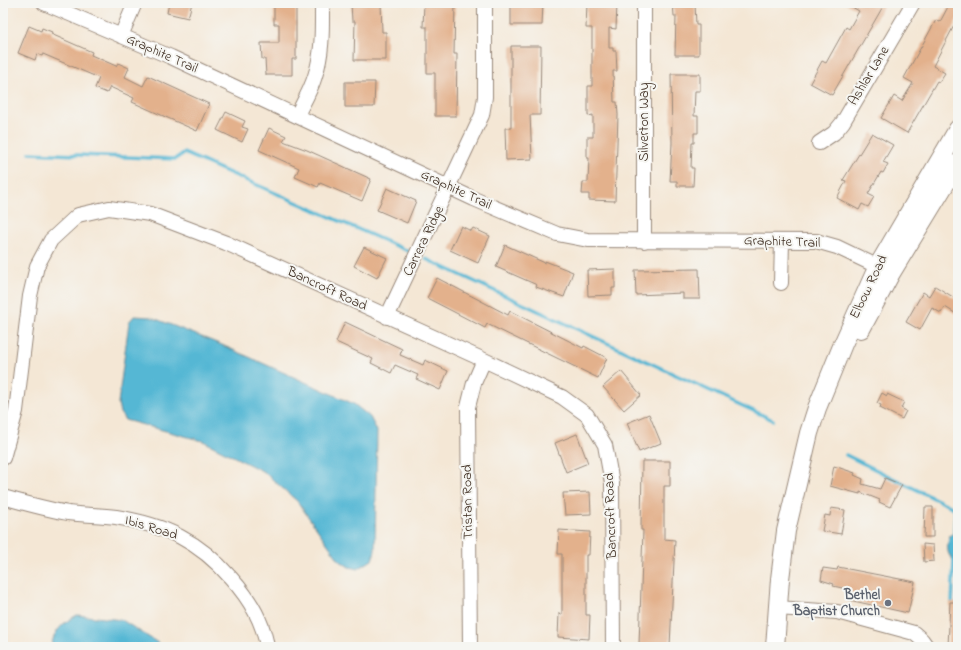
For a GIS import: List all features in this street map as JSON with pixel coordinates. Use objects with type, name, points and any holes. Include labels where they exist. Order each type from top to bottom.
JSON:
[{"type":"main road","name":"Elbow Road","points":[[775,647],[777,608],[786,531],[809,433],[829,377],[958,129]]},
{"type":"main road","name":"Elbow Road","points":[[884,270],[958,162]]},
{"type":"street","name":"Graphite Trail","points":[[44,3],[297,115],[450,188],[558,234],[588,240],[816,242],[826,244],[884,270]]},
{"type":"street","points":[[121,36],[135,3]]},
{"type":"street","points":[[297,115],[310,89],[318,67],[321,47],[322,3]]},
{"type":"street","name":"Carrera Ridge","points":[[387,317],[450,188],[482,115],[485,97],[485,3]]},
{"type":"street","name":"Silverton Way","points":[[644,3],[644,241]]},
{"type":"street","name":"Ashlar Lane","points":[[819,142],[834,133],[843,122],[913,3]]},
{"type":"street","name":"Bancroft Road","points":[[3,458],[16,411],[30,296],[36,266],[51,240],[78,215],[109,208],[150,214],[226,243],[484,360],[574,404],[587,415],[605,445],[612,483],[613,647]]},
{"type":"street","points":[[781,283],[782,241]]},
{"type":"street","name":"Tristan Road","points":[[470,647],[468,407],[474,383],[484,360]]},
{"type":"street","name":"Ibis Road","points":[[3,497],[68,513],[116,517],[141,522],[187,539],[215,559],[252,604],[265,634],[268,647]]},
{"type":"street","points":[[777,608],[837,612],[914,633],[927,647]]},
{"type":"water","points":[[134,316],[151,317],[222,345],[354,404],[370,417],[377,431],[375,551],[372,560],[358,569],[349,567],[339,560],[297,501],[264,472],[203,441],[125,420],[120,413],[118,403],[129,322]]},
{"type":"water","points":[[958,532],[958,563],[949,555],[948,544],[950,535]]},
{"type":"water","points":[[77,615],[122,620],[158,643],[160,647],[51,647],[54,636],[60,628],[67,621]]},
{"type":"building","points":[[169,3],[192,3],[188,18],[167,13]]},
{"type":"building","points":[[274,3],[296,3],[296,59],[292,59],[292,75],[266,75],[265,59],[262,59],[261,43],[279,43],[279,24],[274,24]]},
{"type":"building","points":[[351,3],[381,3],[382,32],[386,32],[386,60],[354,60],[355,21],[352,21]]},
{"type":"building","points":[[424,3],[455,3],[454,54],[457,54],[456,116],[435,116],[435,73],[427,73],[427,27],[423,27]]},
{"type":"building","points":[[511,3],[543,3],[542,25],[511,25]]},
{"type":"building","points":[[587,3],[617,3],[616,29],[609,28],[609,48],[613,48],[613,51],[616,51],[617,71],[613,71],[614,102],[617,102],[618,115],[615,201],[589,200],[589,194],[582,194],[583,182],[588,182],[589,158],[587,158],[587,137],[593,137],[593,115],[588,116],[588,86],[592,86],[592,28],[586,28]]},
{"type":"building","points":[[673,3],[695,3],[696,25],[699,25],[699,55],[675,55],[676,16],[674,16]]},
{"type":"building","points":[[845,3],[885,3],[832,95],[810,83],[822,61],[826,63],[846,27],[849,29],[859,11]]},
{"type":"building","points":[[950,3],[958,3],[958,18],[933,66],[945,73],[939,82],[937,81],[907,133],[881,118],[894,96],[902,101],[913,83],[904,78],[936,20],[940,22]]},
{"type":"building","points":[[29,26],[41,31],[42,28],[52,32],[51,34],[92,52],[91,55],[116,66],[118,63],[129,68],[125,77],[143,86],[148,76],[209,104],[197,131],[132,102],[134,98],[110,87],[107,93],[95,88],[99,78],[43,54],[42,56],[37,54],[35,60],[18,53]]},
{"type":"building","points":[[511,46],[541,46],[540,115],[530,115],[532,159],[506,160],[505,128],[511,128]]},
{"type":"building","points":[[671,74],[700,74],[700,91],[695,91],[694,116],[698,116],[698,133],[694,133],[694,143],[692,143],[691,168],[694,168],[693,186],[677,186],[677,181],[670,181],[672,143]]},
{"type":"building","points":[[345,82],[375,82],[374,107],[345,107]]},
{"type":"building","points":[[226,112],[245,121],[242,127],[248,129],[242,142],[217,130]]},
{"type":"building","points":[[269,128],[286,136],[283,141],[307,150],[371,179],[362,201],[320,183],[318,187],[295,177],[299,168],[259,150]]},
{"type":"building","points":[[872,133],[893,145],[883,162],[888,164],[883,173],[881,172],[868,194],[874,197],[868,207],[862,204],[859,210],[837,198],[846,181],[843,180]]},
{"type":"building","points":[[387,188],[416,201],[407,223],[377,210]]},
{"type":"building","points":[[461,226],[471,231],[473,228],[490,236],[478,263],[450,250]]},
{"type":"building","points":[[505,245],[545,263],[545,261],[573,272],[564,297],[536,287],[537,285],[496,267]]},
{"type":"building","points":[[364,247],[387,258],[377,278],[354,266]]},
{"type":"building","points":[[615,269],[615,288],[612,288],[612,295],[588,296],[587,270]]},
{"type":"building","points":[[699,269],[700,299],[683,299],[683,293],[636,295],[635,270]]},
{"type":"building","points":[[437,278],[508,315],[510,311],[583,348],[584,346],[607,358],[598,378],[487,324],[485,328],[427,298]]},
{"type":"building","points":[[935,286],[958,300],[958,315],[945,307],[941,313],[932,308],[920,330],[906,322],[923,292],[929,296]]},
{"type":"building","points":[[345,322],[402,349],[400,355],[423,365],[425,360],[448,371],[440,390],[416,379],[418,375],[395,365],[391,373],[371,363],[373,359],[336,342]]},
{"type":"building","points":[[621,371],[641,395],[624,410],[603,387]]},
{"type":"building","points":[[882,393],[904,402],[901,408],[906,411],[902,419],[880,408],[881,405],[877,403]]},
{"type":"building","points":[[649,414],[661,443],[639,452],[627,423]]},
{"type":"building","points":[[577,434],[588,463],[566,472],[555,443]]},
{"type":"building","points":[[642,461],[670,461],[670,486],[664,486],[664,539],[675,540],[670,646],[639,645],[643,530],[641,530]]},
{"type":"building","points":[[834,466],[855,473],[854,475],[863,479],[862,484],[880,489],[885,478],[902,485],[890,507],[879,502],[880,500],[860,492],[860,494],[830,486]]},
{"type":"building","points":[[590,492],[591,514],[565,515],[563,493]]},
{"type":"building","points":[[925,507],[933,507],[933,537],[924,537]]},
{"type":"building","points":[[831,508],[845,510],[841,534],[822,531],[825,515],[830,516]]},
{"type":"building","points":[[559,530],[590,532],[589,555],[586,555],[586,615],[590,615],[589,639],[558,637],[559,613],[562,614],[562,554],[558,554]]},
{"type":"building","points":[[923,544],[933,545],[934,561],[924,562]]},
{"type":"building","name":"Bethel Baptist Church","points":[[838,567],[915,582],[908,613],[849,600],[852,590],[833,586],[834,584],[821,580],[823,568],[837,570]]},
{"type":"building","points":[[950,602],[958,602],[958,647],[948,647]]},
{"type":"waterway","points":[[30,153],[175,159],[184,153],[408,251]]},
{"type":"waterway","points":[[426,259],[773,420]]},
{"type":"waterway","points":[[846,455],[958,510]]},
{"type":"waterway","points":[[954,538],[955,509]]},
{"type":"waterway","points":[[952,606],[954,558]]},
{"type":"place","name":"Bethel Baptist Church","points":[[888,603]]}]
